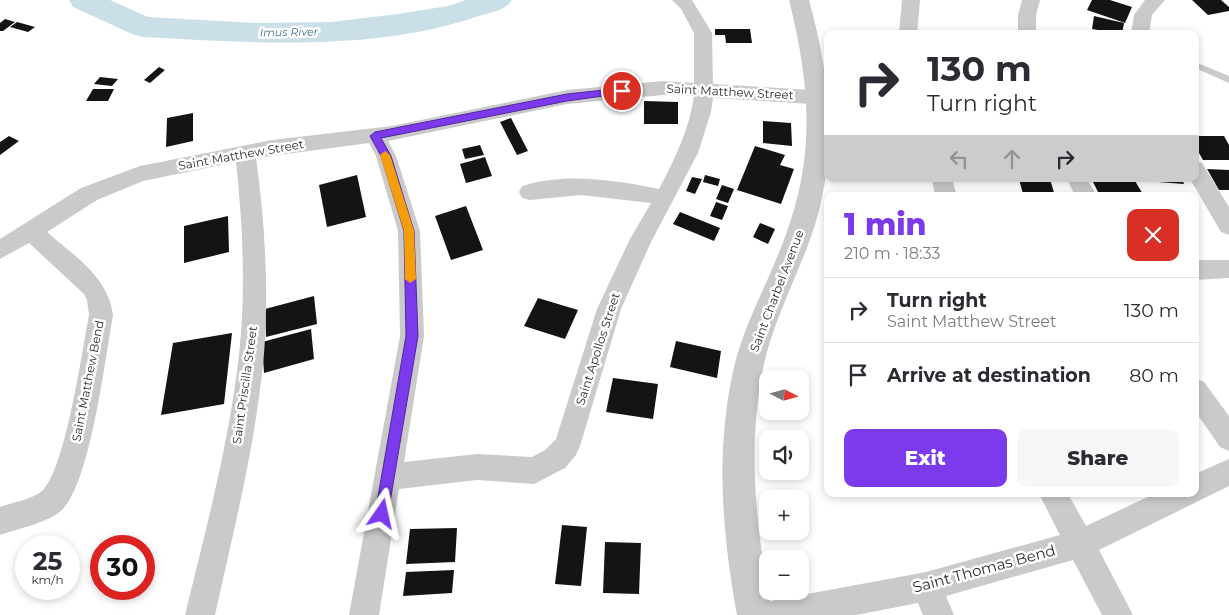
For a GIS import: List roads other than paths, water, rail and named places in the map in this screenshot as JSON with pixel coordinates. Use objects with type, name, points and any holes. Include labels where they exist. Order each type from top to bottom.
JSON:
[{"type":"street","name":"Saint Apollos Street","points":[[389,477],[477,467],[534,471],[555,459],[567,446],[609,309],[641,238],[666,198],[688,153],[701,112],[704,90],[703,33],[688,6],[681,0]]},
{"type":"street","name":"Saint Charbel Avenue","points":[[755,615],[745,568],[738,494],[741,417],[752,358],[766,314],[799,235],[812,194],[821,144],[824,98],[799,0]]},
{"type":"street","points":[[908,30],[911,0]]},
{"type":"street","points":[[1027,30],[1027,15],[1031,0]]},
{"type":"street","points":[[1139,30],[1138,24],[1151,3],[1156,0]]},
{"type":"street","name":"Saint Matthew Street","points":[[0,250],[89,194],[140,174],[245,152],[375,136],[567,97],[663,88],[824,98]]},
{"type":"street","points":[[364,615],[412,336],[409,231],[386,156],[375,136]]},
{"type":"street","name":"Saint Priscilla Street","points":[[200,615],[239,439],[249,372],[254,316],[253,219],[245,152]]},
{"type":"street","points":[[1199,176],[1229,226]]},
{"type":"street","points":[[530,192],[552,187],[595,186],[666,198]]},
{"type":"street","name":"Saint Matthew Bend","points":[[0,520],[53,499],[60,488],[73,456],[101,315],[99,299],[92,287],[30,230]]},
{"type":"street","points":[[1199,270],[1229,268]]},
{"type":"street","points":[[1199,396],[1229,438]]},
{"type":"street","points":[[1199,487],[1229,472]]},
{"type":"street","points":[[1055,497],[1118,615]]},
{"type":"street","name":"Saint Thomas Bend","points":[[775,615],[926,587],[1079,544],[1178,497]]},
{"type":"street","points":[[926,587],[939,615]]},
{"type":"lane","points":[[1199,67],[1229,80]]},
{"type":"waterway","name":"Imus River","points":[[84,0],[143,27],[255,33],[331,32],[398,24],[452,15],[497,0]]}]
